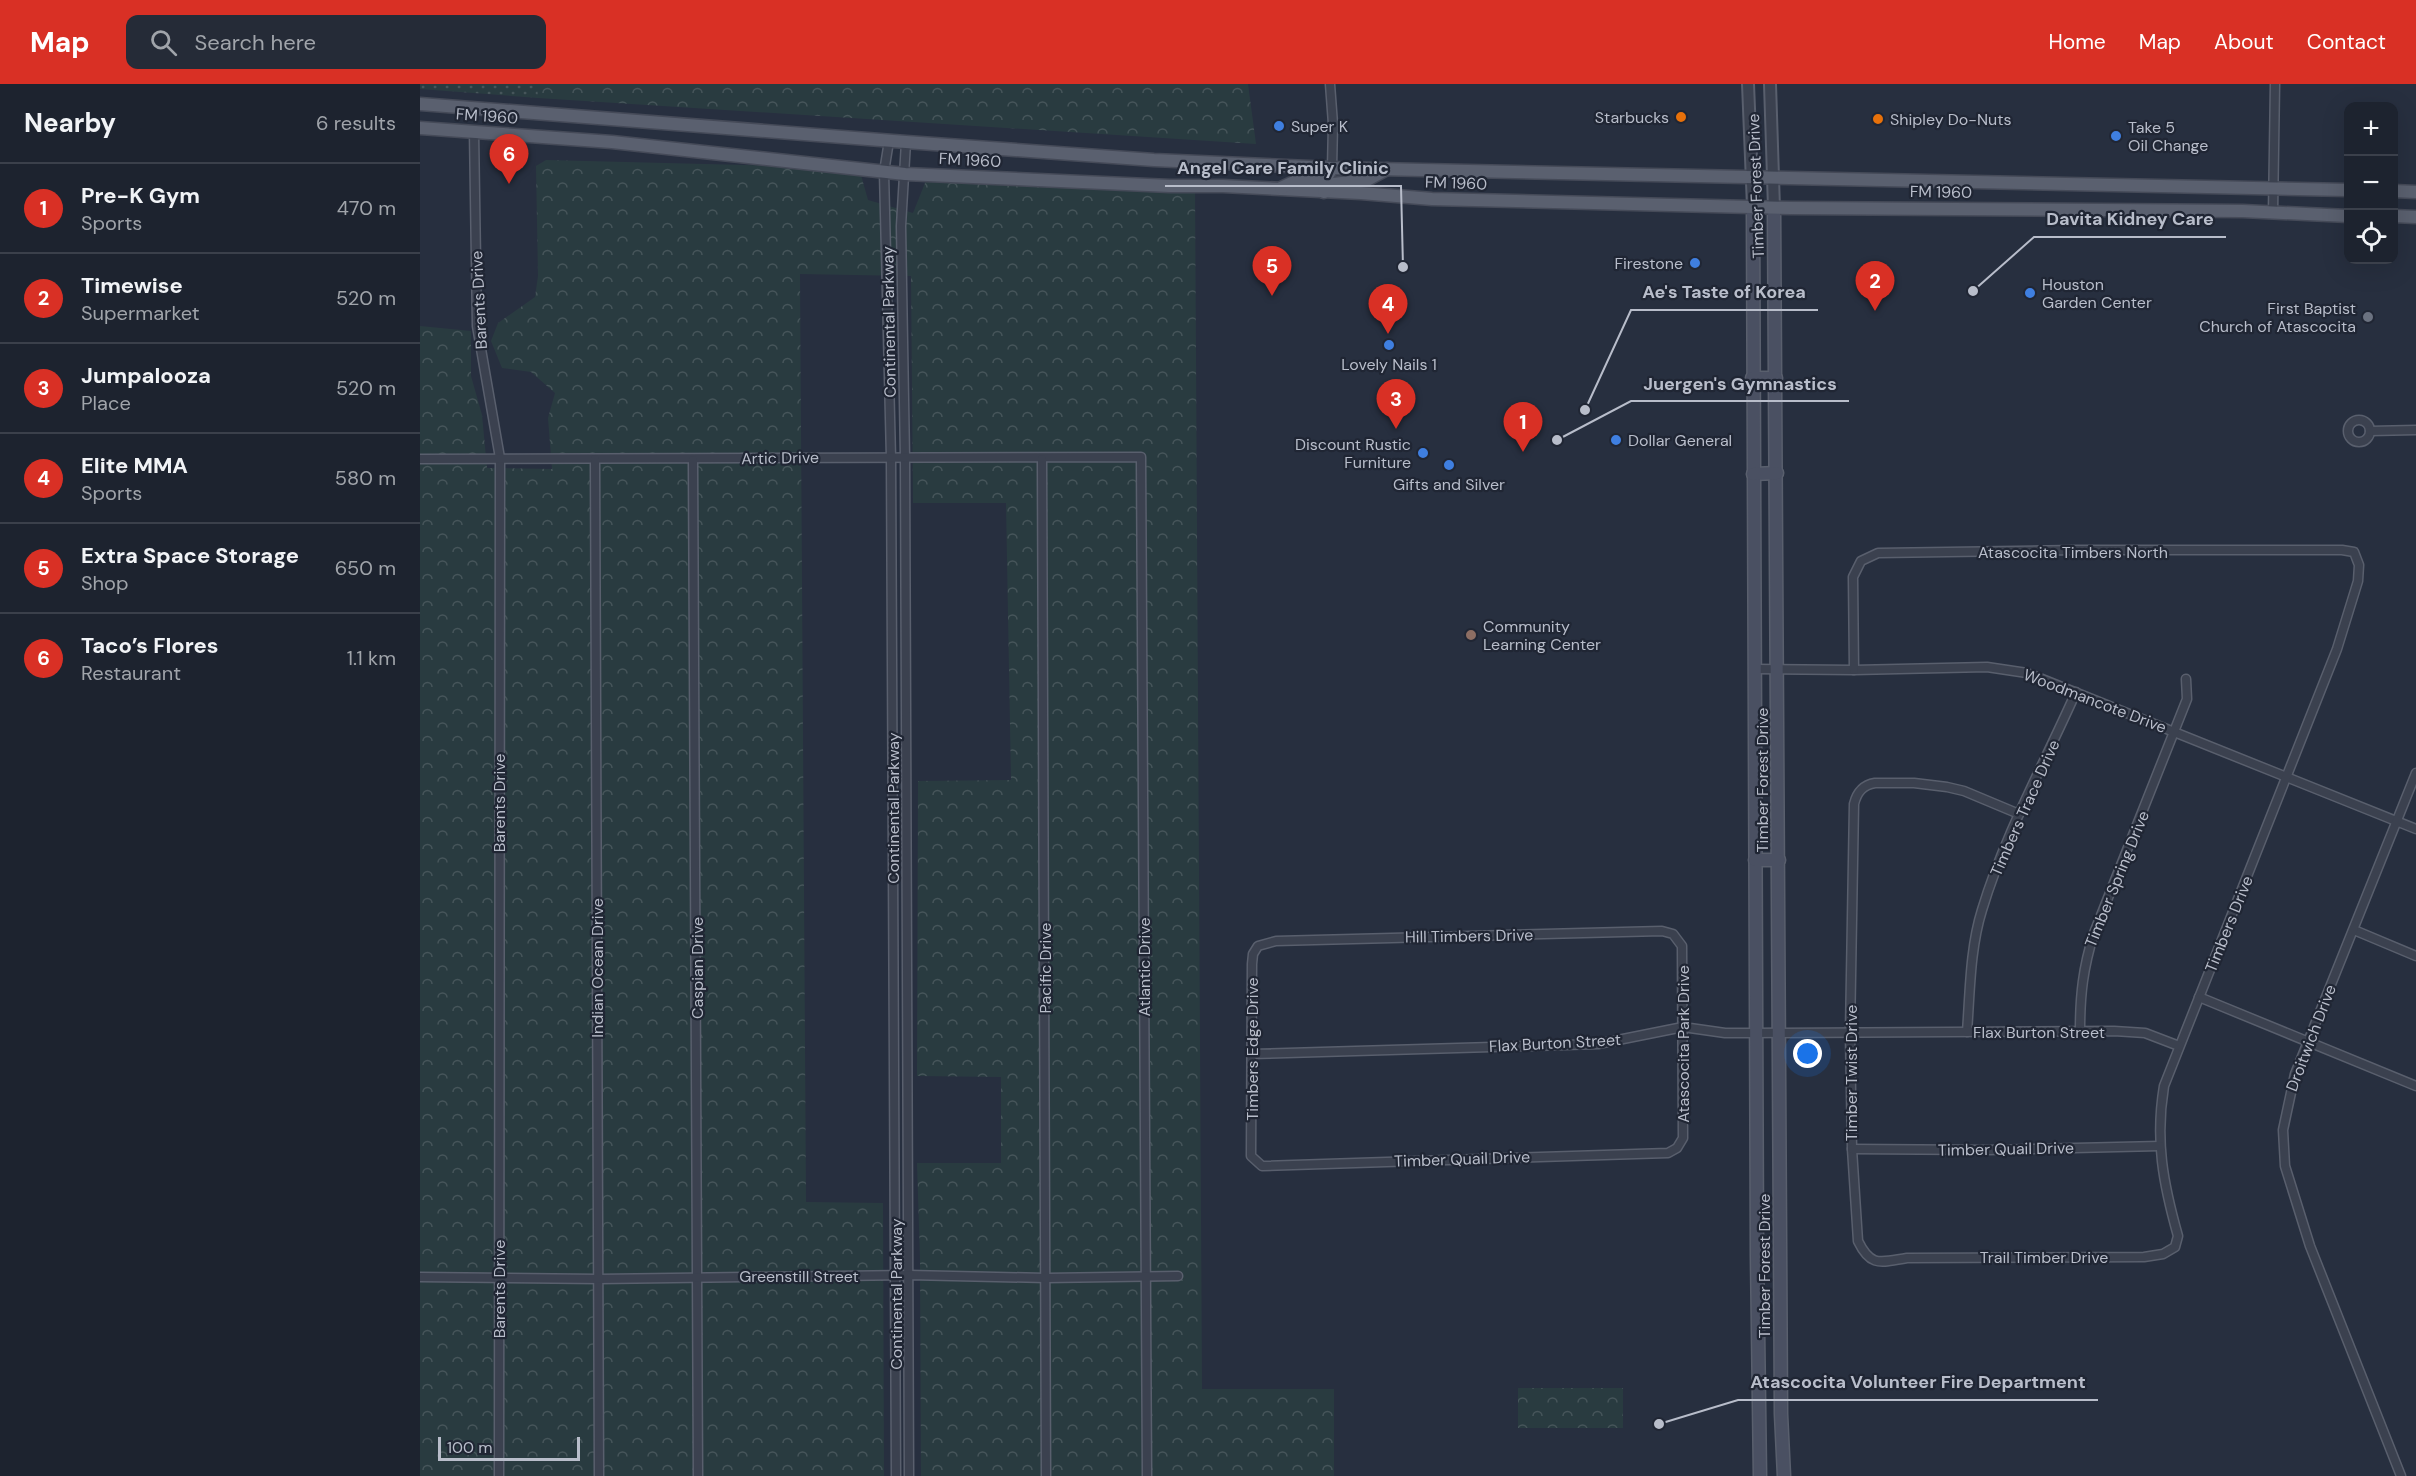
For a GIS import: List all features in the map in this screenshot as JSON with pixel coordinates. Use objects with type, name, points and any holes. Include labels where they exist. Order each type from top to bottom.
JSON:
[{"type":"main road","name":"FM 1960","points":[[420,104],[1154,160],[1332,168],[2344,190]]},
{"type":"main road","name":"FM 1960","points":[[420,128],[612,142],[905,174],[1170,186],[1223,186],[1280,189],[1323,195],[1774,208],[2273,213],[2344,216]]},
{"type":"main road","points":[[1280,189],[1287,183],[1296,181],[1325,180],[1329,177],[1332,168]]},
{"type":"main road","points":[[1323,195],[1334,184],[1367,180],[1388,169]]},
{"type":"main road","points":[[2398,191],[2416,192]]},
{"type":"main road","name":"Timber Forest Drive","points":[[1753,207],[1752,378],[1760,1476]]},
{"type":"main road","name":"Timber Forest Drive","points":[[1774,208],[1781,1422],[1784,1476]]},
{"type":"main road","points":[[2398,216],[2416,217]]},
{"type":"main road","points":[[1752,378],[1776,378]]},
{"type":"main road","points":[[1753,474],[1777,473]]},
{"type":"main road","points":[[1755,860],[1779,860]]},
{"type":"street","points":[[1330,84],[1334,124],[1332,168]]},
{"type":"street","name":"Timber Forest Drive","points":[[1748,84],[1753,207]]},
{"type":"street","name":"Timber Forest Drive","points":[[1770,84],[1774,208]]},
{"type":"street","points":[[2273,213],[2275,84]]},
{"type":"street","name":"Barents Drive","points":[[474,131],[477,326],[500,458],[499,1476]]},
{"type":"street","name":"Continental Parkway","points":[[889,141],[884,172],[888,256],[891,458],[896,1476]]},
{"type":"street","name":"Continental Parkway","points":[[906,142],[901,226],[905,458],[909,1476]]},
{"type":"street","points":[[2370,431],[2416,430]]},
{"type":"street","name":"Artic Drive","points":[[420,459],[1141,457]]},
{"type":"street","name":"Atlantic Drive","points":[[1141,457],[1147,1476]]},
{"type":"street","name":"Indian Ocean Drive","points":[[595,459],[599,1476]]},
{"type":"street","name":"Pacific Drive","points":[[1042,459],[1046,1476]]},
{"type":"street","name":"Caspian Drive","points":[[693,460],[699,1277],[698,1476]]},
{"type":"street","name":"Atascocita Timbers North","points":[[1854,670],[1853,577],[1861,561],[1878,554],[2077,550],[2342,550],[2354,552],[2359,566],[2355,594]]},
{"type":"street","name":"Timbers Drive","points":[[2161,1255],[2175,1247],[2178,1236],[2163,1177],[2160,1146],[2164,1086],[2320,695],[2355,594]]},
{"type":"street","name":"Woodmancote Drive","points":[[1755,669],[1854,670],[1986,667],[2008,669],[2045,678],[2416,829]]},
{"type":"street","name":"Timber Spring Drive","points":[[2080,1031],[2080,996],[2084,966],[2094,933],[2187,699],[2186,679]]},
{"type":"street","name":"Timbers Trace Drive","points":[[1966,1032],[1974,951],[1981,911],[2019,814],[2076,692]]},
{"type":"street","name":"Droitwich Drive","points":[[2401,1476],[2310,1246],[2285,1166],[2283,1142],[2289,1097],[2308,1041],[2416,773]]},
{"type":"street","name":"Timber Twist Drive","points":[[1926,1258],[1880,1262],[1865,1255],[1858,1241],[1852,1149],[1850,1033],[1854,804],[1857,793],[1868,784],[1914,783],[1964,791],[2019,814]]},
{"type":"street","points":[[2354,930],[2416,956]]},
{"type":"street","name":"Hill Timbers Drive","points":[[1258,946],[1276,941],[1662,931],[1673,934],[1678,939]]},
{"type":"street","name":"Atascocita Park Drive","points":[[1677,1148],[1683,1138],[1682,946],[1678,939]]},
{"type":"street","name":"Timbers Edge Drive","points":[[1251,1154],[1252,964],[1253,954],[1258,946]]},
{"type":"street","points":[[2199,997],[2416,1086]]},
{"type":"street","name":"Flax Burton Street","points":[[1251,1054],[1598,1044],[1683,1027],[1725,1033],[2138,1032],[2179,1046]]},
{"type":"street","name":"Timber Quail Drive","points":[[1852,1149],[1987,1150],[2160,1146]]},
{"type":"street","name":"Timber Quail Drive","points":[[1251,1154],[1262,1166],[1668,1153],[1677,1148]]},
{"type":"street","name":"Trail Timber Drive","points":[[1926,1258],[2161,1255]]},
{"type":"street","name":"Greenstill Street","points":[[420,1277],[599,1279],[909,1275],[1046,1278],[1178,1276]]},
{"type":"green space","points":[[420,84],[544,84],[538,98],[420,89]]},
{"type":"green space","points":[[537,84],[1248,84],[1256,144],[538,98]]},
{"type":"green space","points":[[546,160],[859,168],[868,200],[913,213],[927,178],[1195,186],[1202,1389],[1334,1389],[1334,1476],[921,1476],[917,1163],[1001,1163],[1001,1077],[917,1076],[918,781],[1011,780],[1006,503],[913,503],[911,276],[800,274],[806,1202],[883,1203],[884,1476],[420,1476],[420,326],[471,331],[471,376],[482,415],[487,468],[552,469],[548,418],[555,393],[531,372],[502,368],[491,341],[498,323],[535,297],[538,276],[536,166]]},
{"type":"green space","points":[[1518,1388],[1623,1388],[1623,1428],[1518,1428]]},
{"type":"place","name":"Starbucks","points":[[1681,117]]},
{"type":"place","name":"Shipley Do-Nuts","points":[[1878,119]]},
{"type":"place","name":"Super K","points":[[1279,126]]},
{"type":"place","name":"Take 5 Oil Change","points":[[2116,136]]},
{"type":"place","name":"Taco’s Flores","points":[[509,184]]},
{"type":"place","name":"Firestone","points":[[1695,263]]},
{"type":"place","name":"Angel Care Family Clinic","points":[[1403,267]]},
{"type":"place","name":"Davita Kidney Care","points":[[1973,291]]},
{"type":"place","name":"Houston Garden Center","points":[[2030,293]]},
{"type":"place","name":"Extra Space Storage","points":[[1272,296]]},
{"type":"place","name":"Timewise","points":[[1875,311]]},
{"type":"place","name":"First Baptist Church of Atascocita","points":[[2368,317]]},
{"type":"place","name":"Elite MMA","points":[[1388,334]]},
{"type":"place","name":"Lovely Nails 1","points":[[1389,345]]},
{"type":"place","name":"Ae's Taste of Korea","points":[[1585,410]]},
{"type":"place","name":"Jumpalooza","points":[[1396,429]]},
{"type":"place","name":"Juergen's Gymnastics","points":[[1557,440]]},
{"type":"place","name":"Dollar General","points":[[1616,440]]},
{"type":"place","name":"Pre-K Gym","points":[[1523,452]]},
{"type":"place","name":"Discount Rustic Furniture","points":[[1423,453]]},
{"type":"place","name":"Gifts and Silver","points":[[1449,465]]},
{"type":"place","name":"Community Learning Center","points":[[1471,635]]},
{"type":"place","name":"Atascocita Volunteer Fire Department","points":[[1659,1424]]}]
